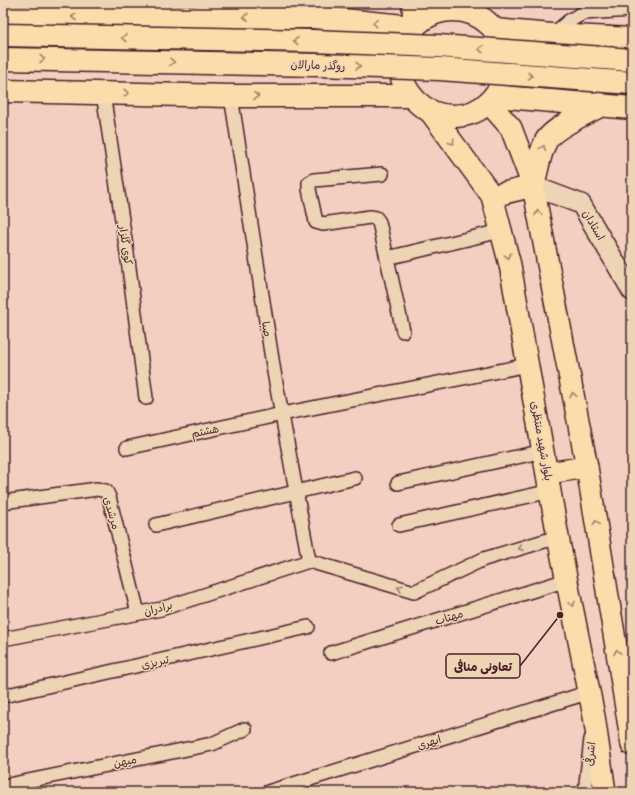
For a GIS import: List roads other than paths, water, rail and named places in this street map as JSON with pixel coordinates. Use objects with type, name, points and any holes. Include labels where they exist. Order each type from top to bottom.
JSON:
[{"type":"highway","points":[[447,9],[471,9],[496,30],[504,46],[507,63],[504,81],[492,100],[475,112],[460,116],[444,115],[429,110],[419,104],[411,96],[402,81],[399,64],[402,48],[409,32],[419,21],[432,13],[447,9]]},
{"type":"highway","points":[[3,17],[208,10],[312,17],[414,27]]},
{"type":"highway","points":[[312,17],[321,31],[326,44],[329,62],[326,80],[317,96]]},
{"type":"highway","points":[[496,30],[552,35],[632,39]]},
{"type":"highway","points":[[3,35],[328,42],[438,46],[632,60]]},
{"type":"highway","points":[[600,106],[593,97],[591,76],[601,48],[610,38]]},
{"type":"highway","name":"روگذر مارالان","points":[[3,59],[319,65],[440,69],[632,84]]},
{"type":"highway","points":[[3,91],[231,96],[411,96]]},
{"type":"highway","points":[[492,100],[632,108]]},
{"type":"highway","points":[[533,186],[540,156],[546,140],[562,127],[600,106]]},
{"type":"main road","points":[[413,3],[414,27]]},
{"type":"main road","points":[[492,100],[511,128],[533,186],[587,467],[632,745]]},
{"type":"main road","name":"بلوار شهید منتظری","points":[[429,110],[492,196],[510,265],[558,537],[590,692],[605,792]]},
{"type":"main road","points":[[492,196],[533,186]]},
{"type":"main road","points":[[549,482],[587,467]]},
{"type":"street","points":[[552,35],[569,21],[583,13],[632,10]]},
{"type":"street","name":"کوی گلزار","points":[[103,93],[128,260],[146,398]]},
{"type":"street","name":"صبا","points":[[231,96],[274,372],[309,561]]},
{"type":"street","points":[[382,174],[314,180],[309,183],[309,189],[316,222],[323,224],[370,217],[376,218],[379,222],[403,331]]},
{"type":"street","name":"استادان","points":[[533,186],[582,204],[632,291]]},
{"type":"street","points":[[387,258],[501,231]]},
{"type":"street","name":"هشتم","points":[[127,448],[282,414],[528,365]]},
{"type":"street","points":[[398,483],[544,451]]},
{"type":"street","points":[[156,525],[354,478]]},
{"type":"street","points":[[399,525],[549,482]]},
{"type":"street","name":"مرشدی","points":[[3,502],[97,489],[106,491],[109,497],[138,614]]},
{"type":"street","points":[[309,561],[414,592],[484,559],[558,537]]},
{"type":"street","name":"برادران","points":[[3,639],[160,609],[309,561]]},
{"type":"street","name":"مهتاب","points":[[331,654],[567,580]]},
{"type":"street","name":"تبریزی","points":[[3,696],[308,627]]},
{"type":"street","name":"ابهری","points":[[268,792],[590,692]]},
{"type":"street","name":"اشرفی","points":[[585,792],[594,716]]},
{"type":"street","name":"میهن","points":[[3,786],[212,744],[245,729]]},
{"type":"place","name":"تعاونی منافی","points":[[560,615]]}]
